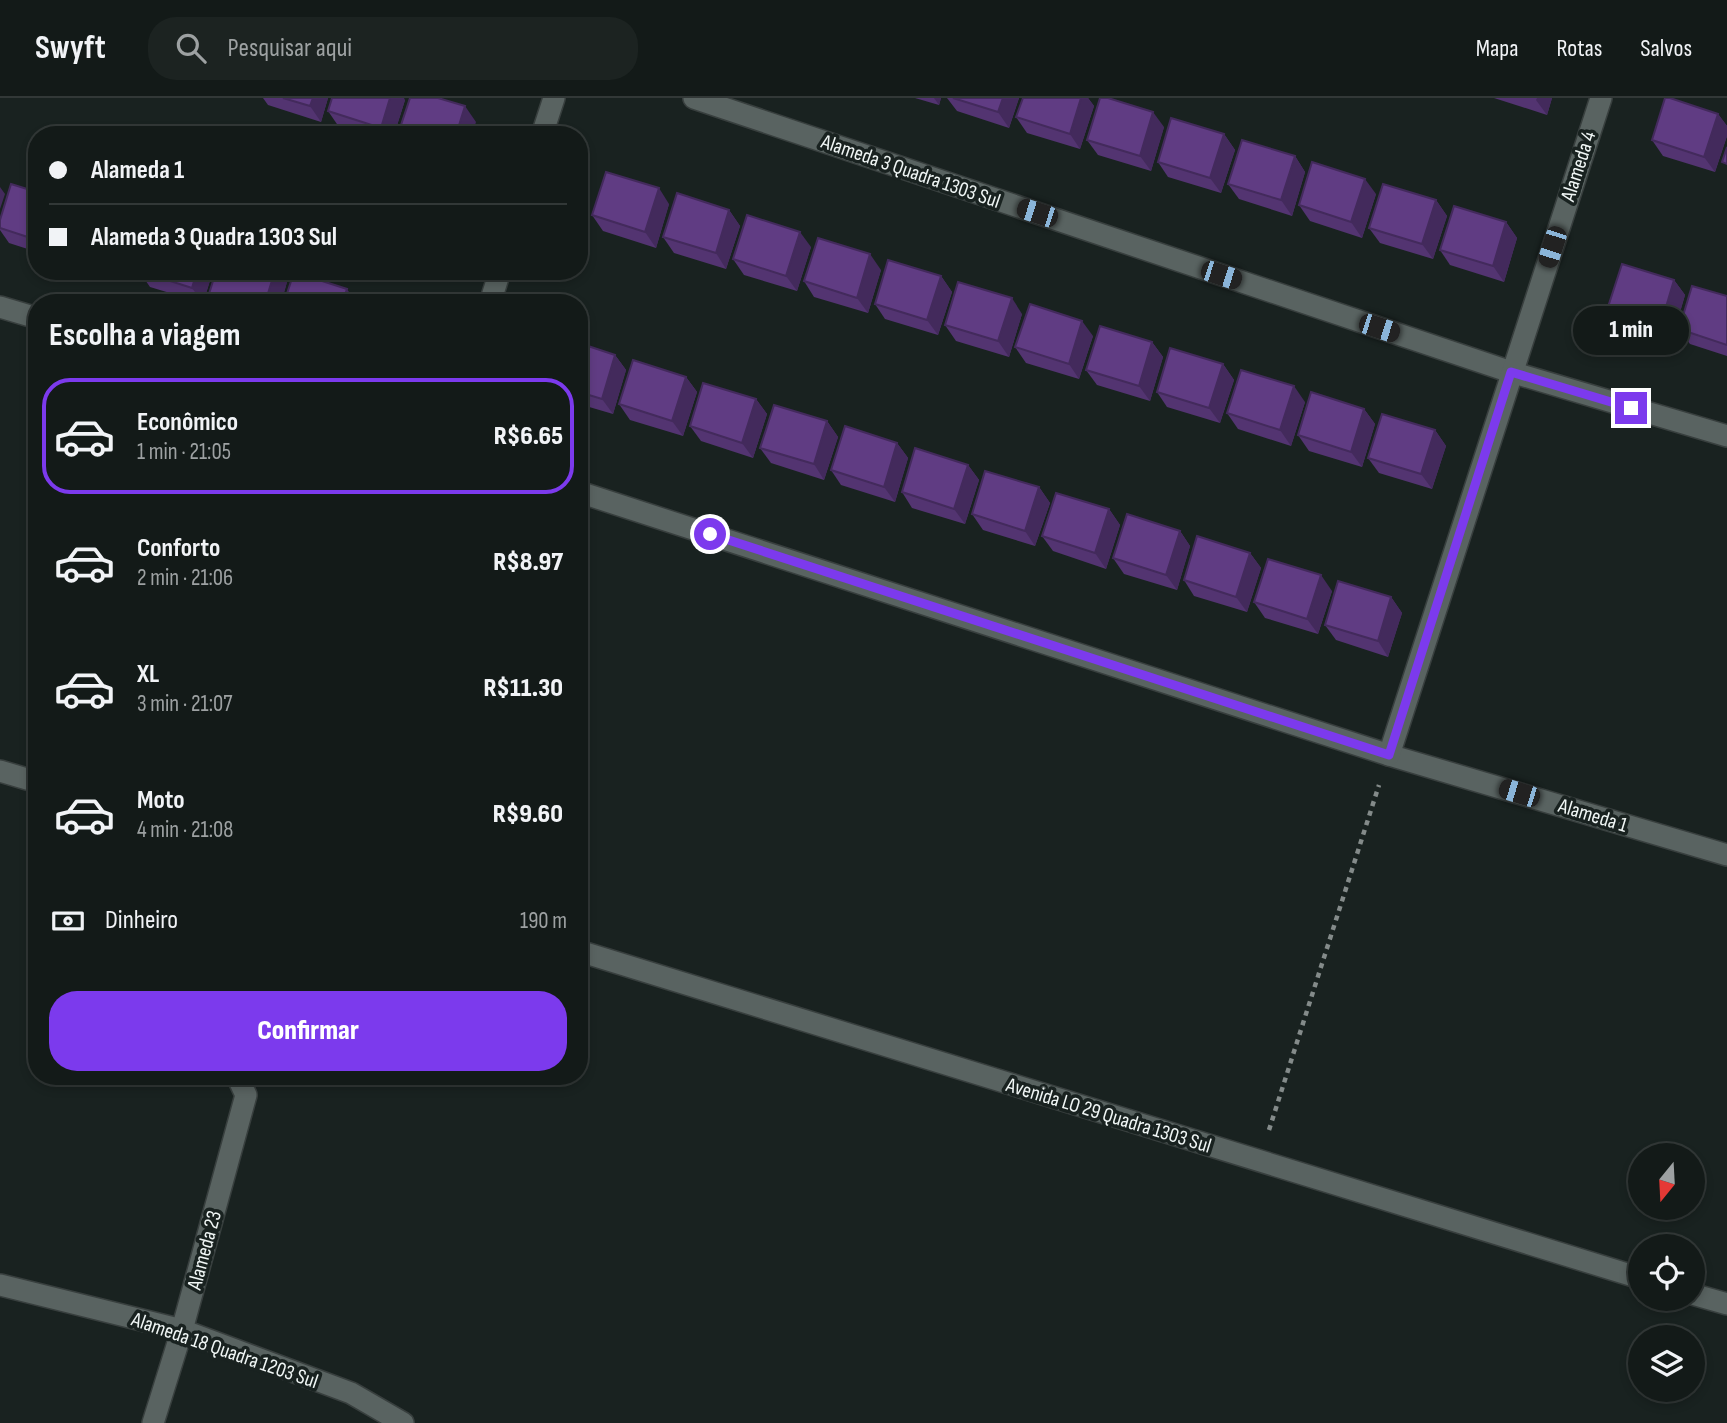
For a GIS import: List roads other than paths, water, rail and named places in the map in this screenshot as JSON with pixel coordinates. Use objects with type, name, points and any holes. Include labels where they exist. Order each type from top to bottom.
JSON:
[{"type":"street","points":[[545,126],[554,98]]},
{"type":"street","name":"Alameda 3 Quadra 1303 Sul","points":[[694,98],[1511,372],[1727,436]]},
{"type":"street","name":"Alameda 4","points":[[1389,755],[1601,98]]},
{"type":"street","points":[[0,307],[28,315]]},
{"type":"street","name":"Alameda 1","points":[[588,495],[1389,755],[1727,855]]},
{"type":"street","points":[[0,771],[28,779]]},
{"type":"street","name":"Avenida LO 29 Quadra 1303 Sul","points":[[588,954],[1628,1274]]},
{"type":"street","name":"Alameda 23","points":[[153,1423],[182,1330],[246,1095],[241,1085]]},
{"type":"street","name":"Alameda 18 Quadra 1203 Sul","points":[[0,1285],[182,1330],[351,1393],[403,1423]]},
{"type":"street","points":[[1705,1298],[1727,1304]]}]
